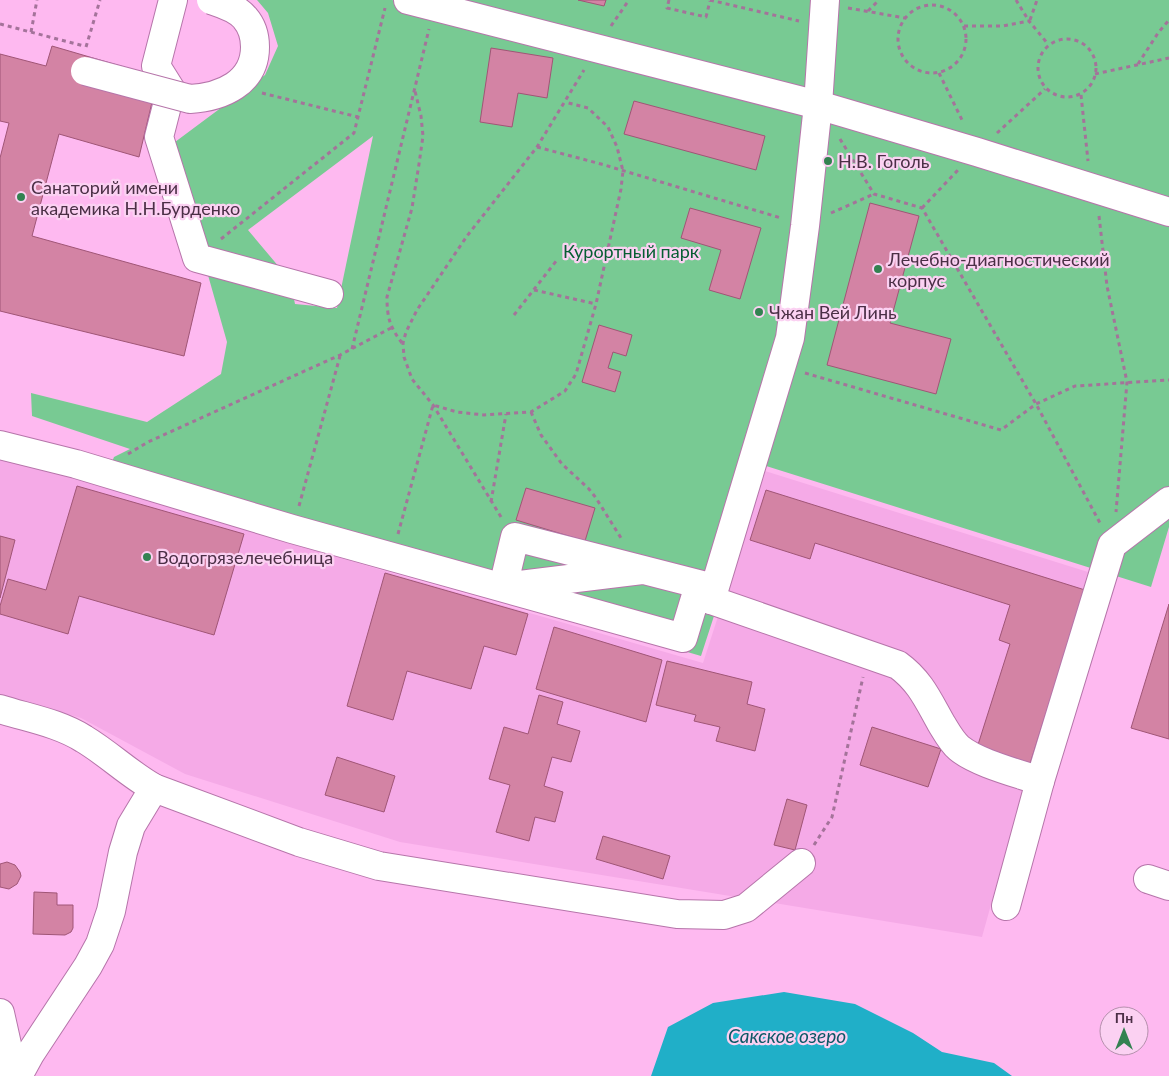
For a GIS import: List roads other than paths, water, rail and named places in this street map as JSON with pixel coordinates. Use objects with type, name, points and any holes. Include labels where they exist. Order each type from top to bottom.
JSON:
[{"type":"lane","points":[[173,0],[156,66],[170,90],[158,137],[197,258],[329,294]]},
{"type":"lane","points":[[85,59],[190,100],[207,98],[228,90],[242,80],[250,69],[255,55],[255,40],[252,28],[245,17],[234,8],[211,0]]},
{"type":"lane","points":[[408,0],[818,105],[1169,212]]},
{"type":"lane","points":[[712,594],[790,338],[805,226],[818,105],[824,10]]},
{"type":"lane","points":[[0,445],[99,471],[292,529],[682,638],[696,595],[712,594]]},
{"type":"lane","points":[[1006,906],[1040,781],[1112,545],[1169,501]]},
{"type":"lane","points":[[503,587],[516,537],[642,570],[712,594],[898,665],[911,674],[919,684],[957,747],[970,756],[1040,781]]},
{"type":"lane","points":[[503,587],[642,570]]},
{"type":"lane","points":[[0,710],[61,727],[84,739],[136,778],[154,788],[299,842],[379,866],[677,914],[724,915],[746,908],[801,863]]},
{"type":"lane","points":[[18,1076],[100,944],[111,911],[123,852],[131,826],[154,788]]},
{"type":"lane","points":[[0,1013],[14,1076]]},
{"type":"water","name":"Сакское озеро","points":[[784,992],[855,1004],[913,1033],[942,1052],[994,1063],[1012,1076],[651,1076],[668,1027],[713,1003]]},
{"type":"place","name":"Н.В. Гоголь","points":[[828,161]]},
{"type":"place","name":"Санаторий имени академика Н.Н.Бурденко","points":[[21,197]]},
{"type":"place","name":"Лечебно-диагностический корпус","points":[[878,269]]},
{"type":"place","name":"Чжан Вей Линь","points":[[759,312]]},
{"type":"place","name":"Водогрязелечебница","points":[[147,557]]},
{"type":"park label","name":"Курортный парк","points":[[631,251]]}]
